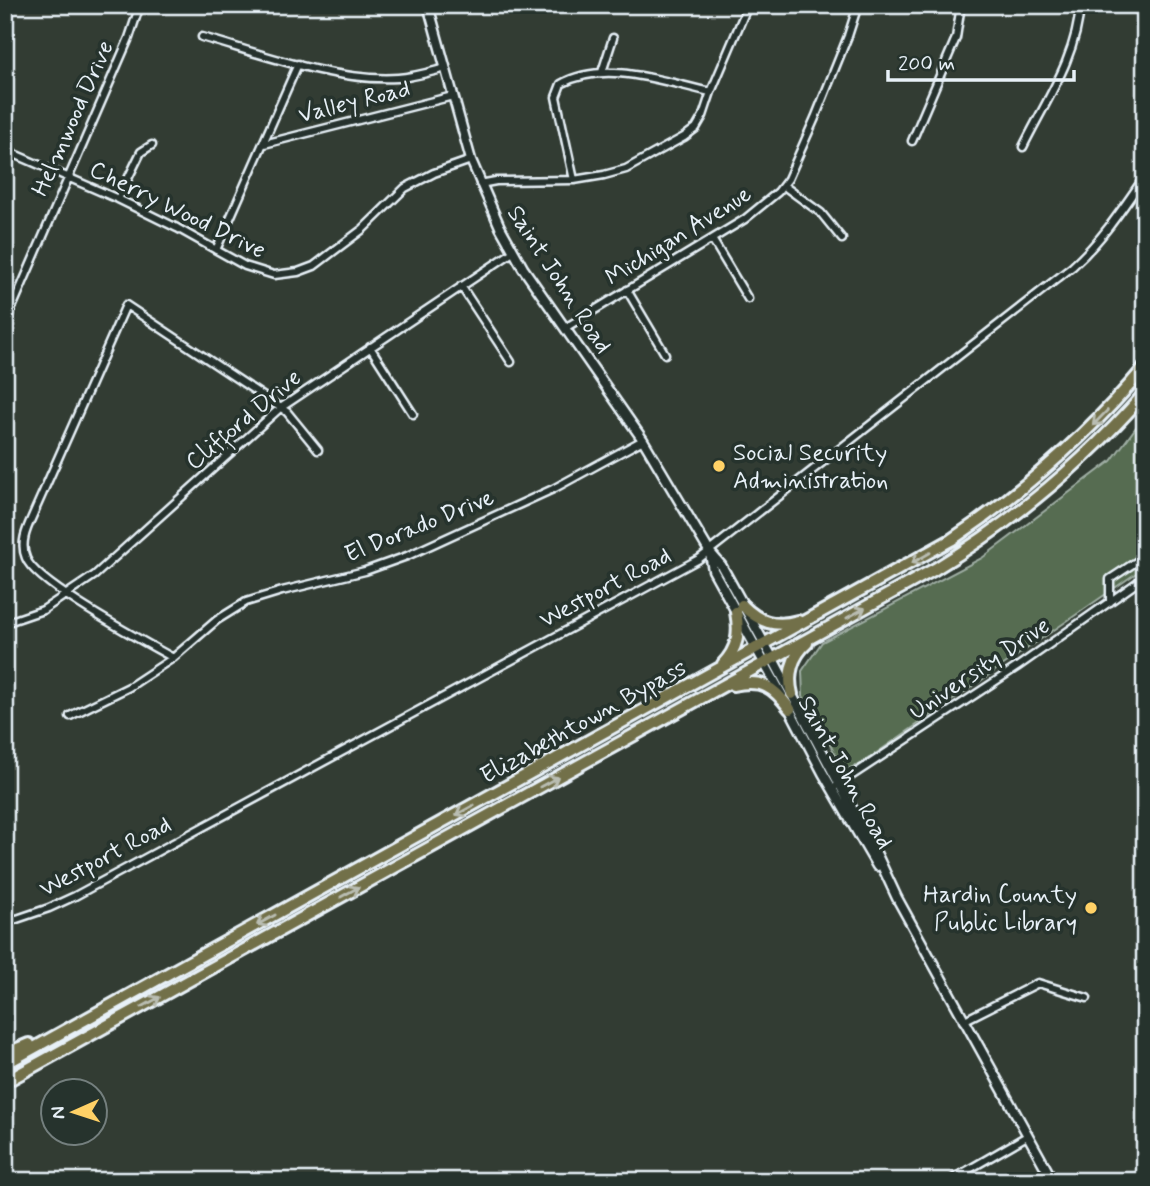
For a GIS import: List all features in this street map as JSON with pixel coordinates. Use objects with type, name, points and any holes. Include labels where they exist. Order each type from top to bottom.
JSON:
[{"type":"highway","name":"Elizabethtown Bypass","points":[[5,1064],[916,561],[1002,505],[1078,440],[1145,367]]},
{"type":"highway","name":"Elizabethtown Bypass","points":[[5,1082],[935,569],[1009,520],[1080,461],[1145,393]]},
{"type":"highway","points":[[739,608],[775,625],[795,622],[824,612]]},
{"type":"highway","points":[[709,676],[725,662],[735,648],[739,631],[739,608]]},
{"type":"highway","points":[[792,694],[791,671],[797,655],[803,647],[831,627]]},
{"type":"highway","points":[[717,690],[743,683],[761,684],[777,692],[790,709]]},
{"type":"highway","points":[[5,1054],[83,1020]]},
{"type":"highway","points":[[5,1089],[118,1020]]},
{"type":"street","name":"Helmwood Drive","points":[[5,324],[129,38],[140,5]]},
{"type":"street","name":"Saint John Road","points":[[428,5],[471,160],[513,252],[643,440],[709,551],[713,570],[792,694],[836,786]]},
{"type":"street","points":[[480,184],[496,181],[574,180],[626,169],[684,137],[700,123],[710,92],[748,5]]},
{"type":"street","name":"Michigan Avenue","points":[[565,328],[712,239],[765,204],[784,186],[815,118],[858,5]]},
{"type":"street","points":[[912,141],[956,38],[961,5]]},
{"type":"street","points":[[1023,148],[1070,53],[1076,36],[1080,5]]},
{"type":"street","points":[[202,37],[298,64],[376,78],[409,76],[446,68]]},
{"type":"street","points":[[602,72],[614,38]]},
{"type":"street","points":[[216,250],[298,64]]},
{"type":"street","points":[[574,180],[558,108],[556,92],[561,85],[602,72],[632,75],[710,92]]},
{"type":"street","name":"Valley Road","points":[[264,144],[453,96]]},
{"type":"street","points":[[118,200],[141,152],[152,145]]},
{"type":"street","name":"Cherry Wood Drive","points":[[5,150],[118,200],[245,266],[266,274],[282,275],[314,266],[349,241],[405,188],[434,173],[471,160]]},
{"type":"street","name":"Westport Road","points":[[5,923],[42,911],[75,896],[692,563],[1072,267],[1107,230],[1145,176]]},
{"type":"street","points":[[784,186],[821,213],[842,239]]},
{"type":"street","points":[[712,239],[747,299]]},
{"type":"street","name":"Clifford Drive","points":[[5,624],[34,615],[68,595],[111,563],[279,409],[513,252]]},
{"type":"street","points":[[461,286],[511,362]]},
{"type":"street","points":[[627,290],[665,354]]},
{"type":"street","points":[[173,658],[68,595],[32,569],[24,551],[24,537],[126,305],[287,412],[318,450]]},
{"type":"street","points":[[370,347],[413,414]]},
{"type":"street","name":"El Dorado Drive","points":[[70,716],[129,687],[173,658],[217,620],[246,602],[365,572],[407,556],[553,489],[643,440]]},
{"type":"street","points":[[1110,602],[1110,579],[1145,556]]},
{"type":"street","name":"University Drive","points":[[836,786],[1017,667],[1145,577]]},
{"type":"street","name":"Saint John Road","points":[[769,661],[790,709],[836,786],[1053,1181]]},
{"type":"street","points":[[963,1021],[1038,983],[1087,998]]},
{"type":"street","points":[[949,1181],[1027,1136]]},
{"type":"green space","points":[[1145,415],[1145,567],[859,765],[844,770],[803,696],[802,671],[822,642],[982,558],[1111,461]]},
{"type":"place","name":"Social Security Administration","points":[[719,466]]},
{"type":"place","name":"Hardin County Public Library","points":[[1091,908]]}]
